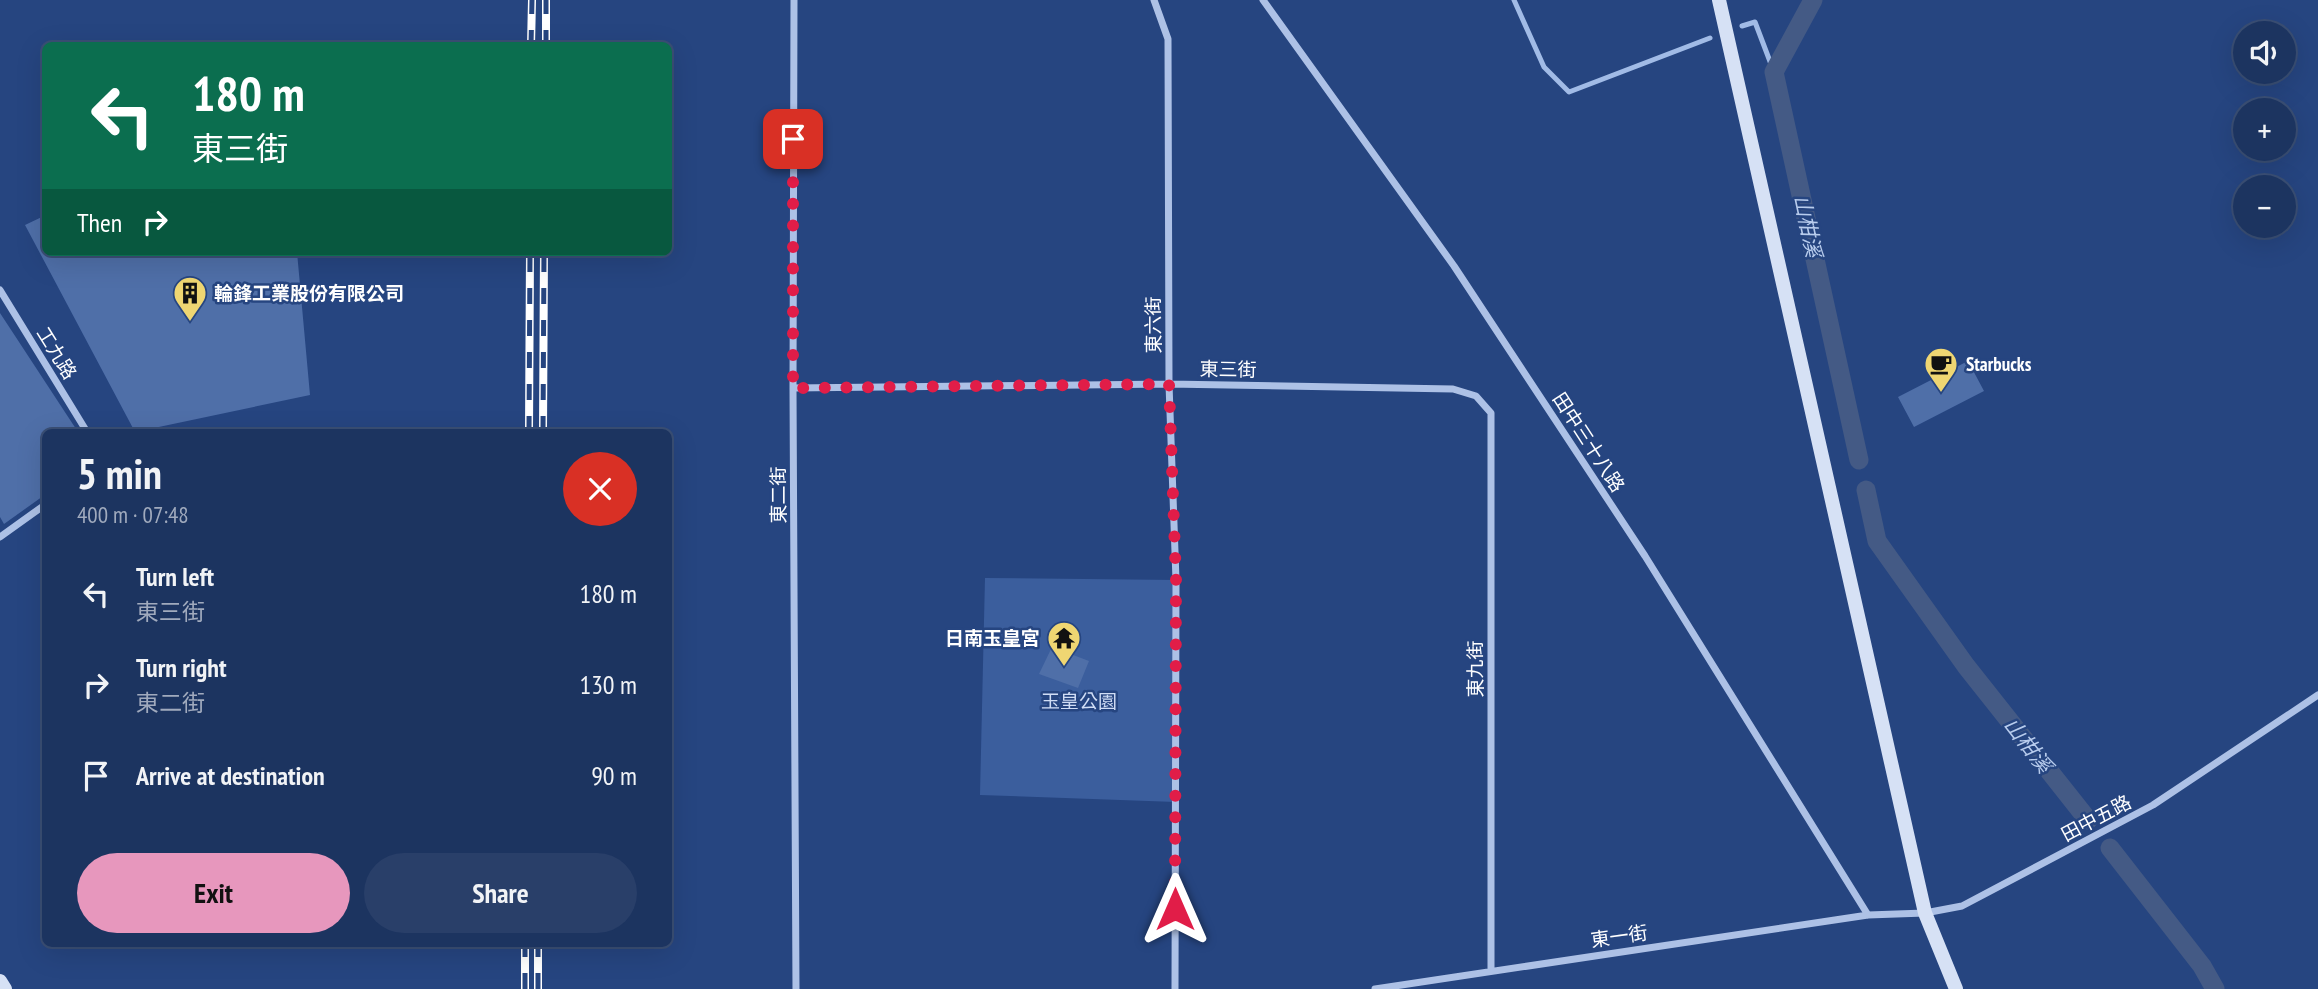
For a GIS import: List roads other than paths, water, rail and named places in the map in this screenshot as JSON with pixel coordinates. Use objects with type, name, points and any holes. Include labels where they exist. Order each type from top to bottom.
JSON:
[{"type":"main road","points":[[1719,0],[1926,913],[1956,989]]},
{"type":"main road","points":[[0,981],[5,989]]},
{"type":"street","name":"東二街","points":[[794,0],[796,989]]},
{"type":"street","name":"東六街","points":[[1154,0],[1168,39],[1169,384],[1176,580],[1175,989]]},
{"type":"street","name":"田中三十八路","points":[[1263,0],[1454,266],[1645,556],[1868,915]]},
{"type":"street","name":"工九路","points":[[0,290],[85,429]]},
{"type":"street","name":"東三街","points":[[793,388],[1169,384],[1453,389]]},
{"type":"street","name":"東九街","points":[[1453,389],[1476,396],[1491,413],[1491,971]]},
{"type":"street","points":[[0,537],[42,507]]},
{"type":"street","name":"田中五路","points":[[1868,915],[1926,913],[1962,906],[2134,815],[2318,695]]},
{"type":"street","name":"東一街","points":[[1375,989],[1868,915]]},
{"type":"waterway","points":[[1514,0],[1544,67],[1569,92],[1710,38]]},
{"type":"waterway","name":"山柑溪","points":[[1813,0],[1774,72],[1859,460]]},
{"type":"waterway","points":[[1742,26],[1755,22],[1774,72]]},
{"type":"waterway","name":"山柑溪","points":[[1866,490],[1877,541],[1966,666],[2088,820]]},
{"type":"waterway","name":"山柑溪","points":[[2110,848],[2202,966],[2215,989]]},
{"type":"railway","points":[[531,42],[532,0]]},
{"type":"railway","points":[[546,0],[546,42]]},
{"type":"railway","points":[[529,429],[530,256]]},
{"type":"railway","points":[[543,429],[544,256]]},
{"type":"railway","points":[[525,947],[525,989]]},
{"type":"railway","points":[[538,947],[538,989]]},
{"type":"place","name":"輪鋒工業股份有限公司","points":[[190,323]]},
{"type":"place","name":"Starbucks","points":[[1941,394]]},
{"type":"place","name":"日南玉皇宮","points":[[1064,668]]},
{"type":"park label","name":"玉皇公園","points":[[1079,701]]}]
